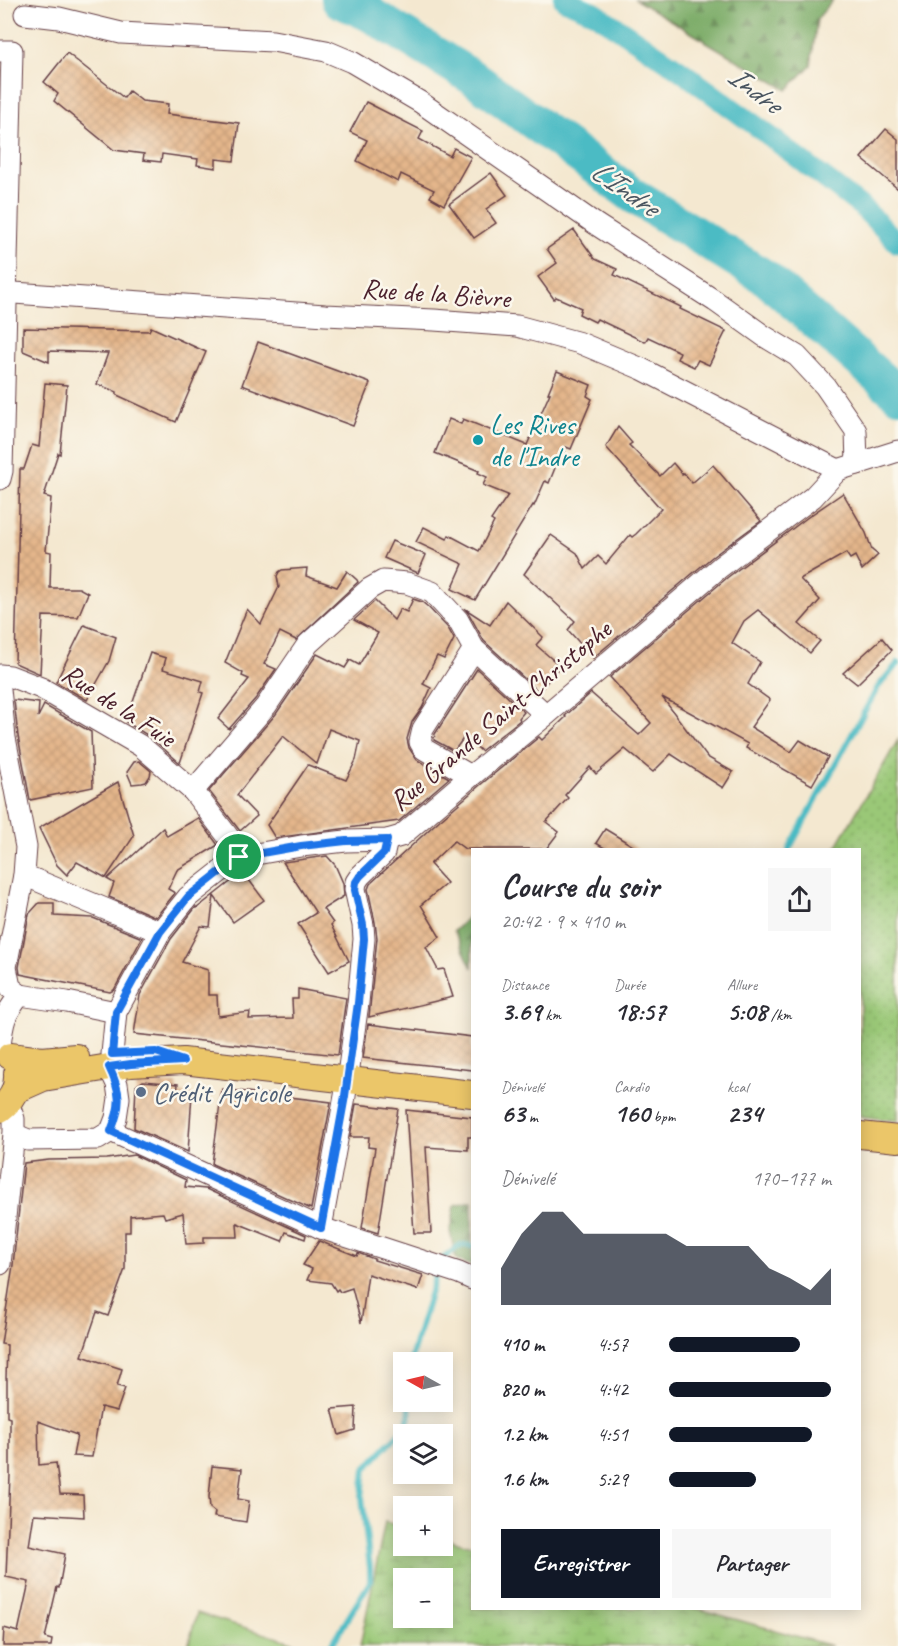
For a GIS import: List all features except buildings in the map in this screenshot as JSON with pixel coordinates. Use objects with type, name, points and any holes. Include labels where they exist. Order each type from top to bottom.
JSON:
[{"type":"main road","points":[[5,1051],[42,1060],[110,1060]]},
{"type":"main road","points":[[5,1051],[16,1066],[18,1078],[8,1101]]},
{"type":"main road","points":[[8,1101],[43,1078],[110,1060],[156,1052],[183,1061],[471,1094]]},
{"type":"main road","points":[[861,1135],[898,1139]]},
{"type":"street","points":[[25,14],[59,18],[122,33],[273,41],[326,51],[352,62],[420,102],[597,225],[797,356],[825,386],[856,431],[853,465],[898,451]]},
{"type":"street","points":[[0,479],[2,471],[6,51]]},
{"type":"street","name":"Rue de la Bièvre","points":[[3,292],[517,326],[580,343],[853,465]]},
{"type":"street","name":"Rue Grande Saint-Christophe","points":[[110,1060],[116,1012],[160,932],[188,897],[239,857],[301,846],[346,841],[387,840],[401,836],[720,567],[853,465]]},
{"type":"street","points":[[193,791],[266,706],[309,644],[369,589],[383,581],[407,583],[432,592],[458,620],[474,649],[546,715]]},
{"type":"street","points":[[471,776],[424,749],[420,742],[423,729],[474,649]]},
{"type":"street","name":"Rue de la Fuie","points":[[0,675],[10,676],[41,688],[141,746],[193,791],[233,843],[239,857]]},
{"type":"street","points":[[0,689],[5,738],[26,847],[24,875],[6,967],[10,987],[20,995],[116,1012]]},
{"type":"street","points":[[321,1228],[358,1003],[364,939],[355,890],[356,882],[384,853],[387,840]]},
{"type":"street","points":[[24,875],[160,932]]},
{"type":"street","points":[[5,1051],[3,1024],[6,1013],[20,995]]},
{"type":"street","points":[[14,1134],[28,1140],[98,1139],[111,1131],[119,1098],[110,1060]]},
{"type":"street","points":[[0,1263],[14,1134],[14,1119],[8,1101]]},
{"type":"street","points":[[111,1131],[321,1228],[471,1279]]},
{"type":"green space","points":[[636,0],[833,0],[817,19],[811,65],[787,90]]},
{"type":"green space","points":[[898,740],[898,1121],[861,1116],[861,848],[836,848]]},
{"type":"green space","points":[[471,914],[471,966],[454,931]]},
{"type":"green space","points":[[471,1201],[471,1266],[456,1259],[450,1232],[455,1205]]},
{"type":"green space","points":[[385,1522],[393,1524],[393,1556],[453,1556],[453,1541],[471,1546],[471,1610],[702,1610],[832,1646],[360,1646]]},
{"type":"green space","points":[[197,1613],[305,1646],[188,1646]]},
{"type":"waterway","name":"L'Indre","points":[[339,0],[368,13],[475,79],[634,196],[766,278],[898,394]]},
{"type":"waterway","name":"Indre","points":[[564,0],[595,13],[677,68],[863,208],[898,243]]},
{"type":"waterway","points":[[790,848],[878,687],[898,663]]},
{"type":"waterway","points":[[413,1352],[440,1261],[460,1245],[471,1246]]},
{"type":"waterway","points":[[331,1646],[370,1582],[362,1497],[365,1469],[405,1427],[410,1412]]},
{"type":"place","name":"Les Rives de l'Indre","points":[[478,440]]},
{"type":"place","name":"Crédit Agricole","points":[[141,1092]]},
{"type":"route","points":[[387,840],[384,853],[356,882],[355,890],[364,939],[358,1003],[345,1096],[321,1228],[111,1131],[119,1098],[117,1084],[109,1067],[183,1061],[156,1052],[112,1054],[116,1012],[160,932],[188,897],[239,857],[301,846],[346,841],[387,840]]}]
